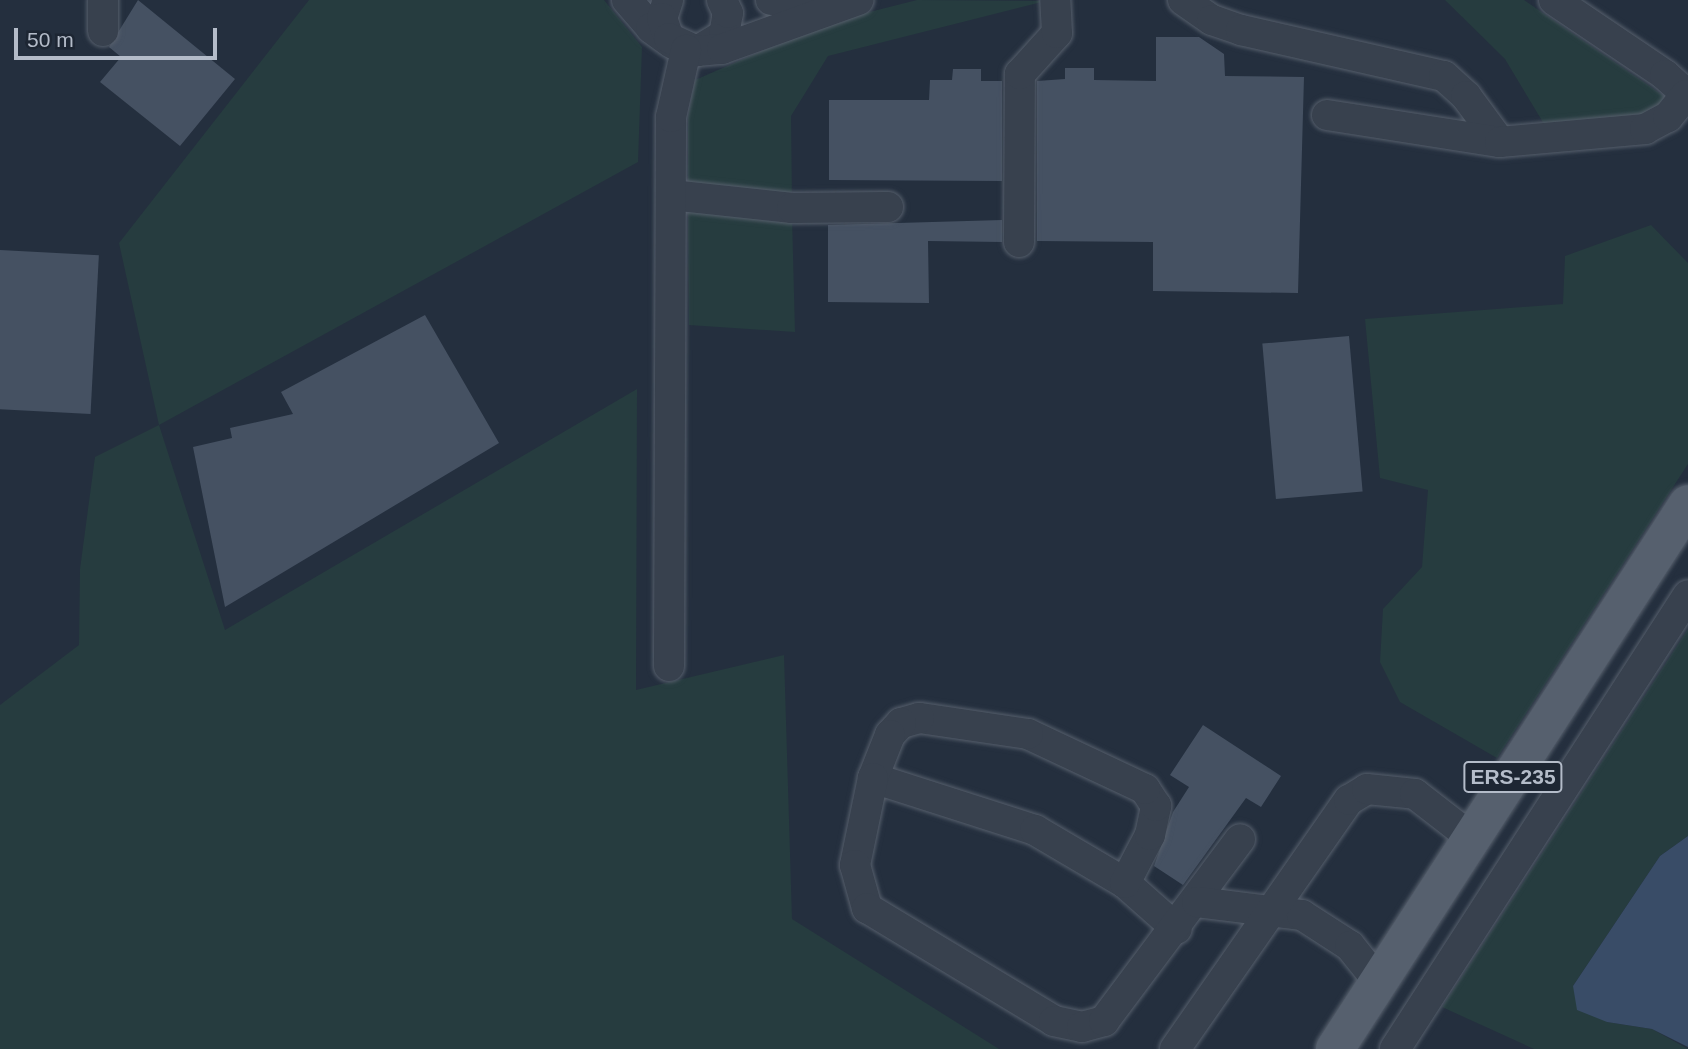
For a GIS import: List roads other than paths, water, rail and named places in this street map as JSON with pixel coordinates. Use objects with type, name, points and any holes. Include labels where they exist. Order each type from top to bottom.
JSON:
[{"type":"main road","name":"ERS-235","points":[[1335,1049],[1688,504]]},
{"type":"street","points":[[103,0],[103,31]]},
{"type":"street","points":[[627,0],[651,28],[687,49],[722,49],[858,0]]},
{"type":"street","points":[[668,0],[664,28],[687,49]]},
{"type":"street","points":[[687,49],[724,35],[728,13],[722,0]]},
{"type":"street","points":[[771,0],[834,0]]},
{"type":"street","points":[[1019,242],[1020,75],[1057,33],[1055,0]]},
{"type":"street","points":[[1183,0],[1212,20],[1241,30],[1444,76],[1500,142]]},
{"type":"street","points":[[1326,115],[1500,142],[1645,130],[1668,117],[1687,96],[1554,0]]},
{"type":"street","points":[[669,666],[672,103],[687,49]]},
{"type":"street","points":[[671,195],[792,208],[888,206]]},
{"type":"street","points":[[1395,1049],[1688,595]]},
{"type":"street","points":[[1125,883],[1150,835],[1156,806],[1145,789],[1063,746],[1028,734],[919,718],[901,723],[890,735],[873,778],[855,865],[867,908],[1054,1021],[1082,1027],[1104,1021],[1177,929],[1240,839]]},
{"type":"street","points":[[873,778],[1035,830],[1125,883],[1177,929]]},
{"type":"street","points":[[1175,1049],[1349,800],[1367,789],[1415,794],[1473,839]]},
{"type":"street","points":[[1197,902],[1272,909],[1325,926],[1378,981]]},
{"type":"water","points":[[1688,836],[1688,1047],[1652,1029],[1607,1022],[1577,1010],[1573,986],[1660,856]]}]
